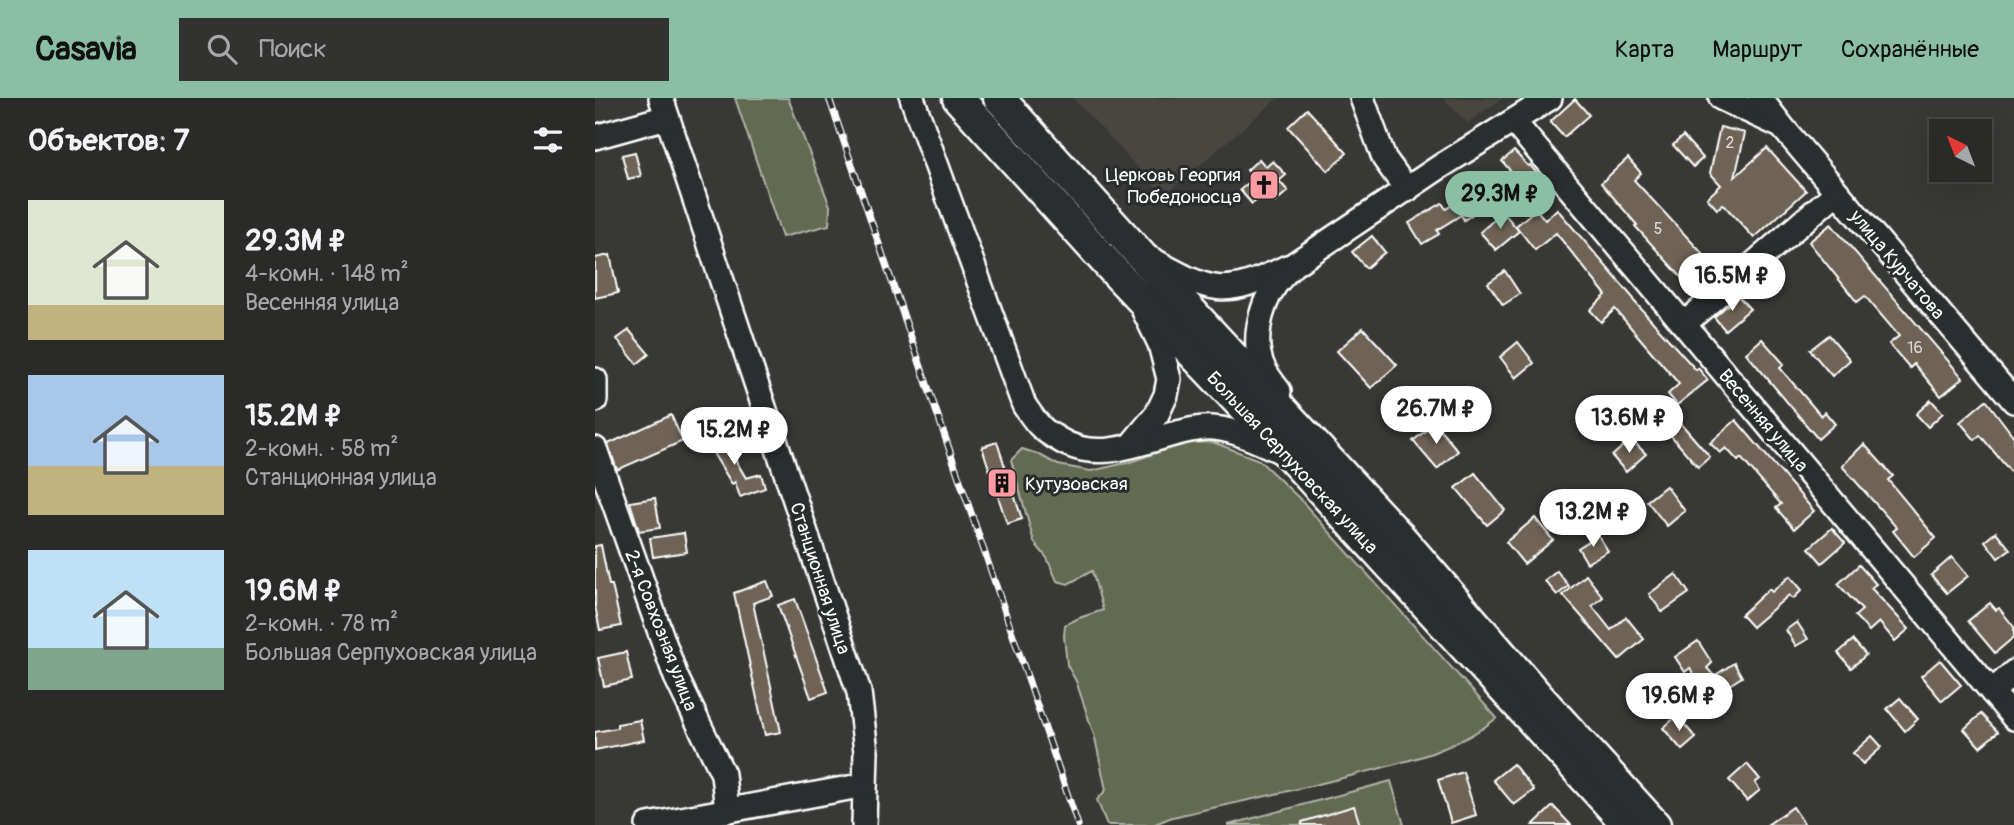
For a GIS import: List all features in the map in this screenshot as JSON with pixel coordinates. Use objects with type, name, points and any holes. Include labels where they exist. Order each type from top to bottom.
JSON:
[{"type":"main road","name":"Большая Серпуховская улица","points":[[958,98],[1116,273],[1301,448],[1400,537],[1537,695],[1655,825]]},
{"type":"main road","name":"Большая Серпуховская улица","points":[[999,98],[1138,252],[1301,448],[1628,825]]},
{"type":"street","points":[[912,98],[1024,405],[1042,429],[1075,448],[1094,452],[1115,451],[1207,428],[1301,448]]},
{"type":"street","points":[[1361,98],[1384,158],[1406,190]]},
{"type":"street","points":[[1138,252],[1194,282],[1217,289],[1238,287],[1262,279],[1293,265],[1441,166],[1550,98]]},
{"type":"street","name":"улица Курчатова","points":[[1721,98],[1781,126]]},
{"type":"street","name":"улица Курчатова","points":[[1760,98],[2014,401]]},
{"type":"street","points":[[595,137],[664,107]]},
{"type":"street","name":"Станционная улица","points":[[664,107],[859,692],[866,752],[864,825]]},
{"type":"street","name":"Весенняя улица","points":[[1514,122],[2014,718]]},
{"type":"street","points":[[1683,324],[1837,192]]},
{"type":"street","points":[[1293,265],[1275,286],[1258,328],[1263,367],[1301,448]]},
{"type":"street","points":[[1116,273],[1149,318],[1160,344],[1169,379],[1166,395],[1157,414],[1131,445]]},
{"type":"street","points":[[595,380],[595,400]]},
{"type":"street","name":"2-я Совхозная улица","points":[[595,449],[676,677],[723,775],[727,810]]},
{"type":"street","points":[[1992,692],[2014,672]]},
{"type":"street","points":[[648,825],[865,785]]},
{"type":"shaded area","points":[[1073,98],[1278,98],[1164,196]]},
{"type":"shaded area","points":[[1443,98],[1503,98],[1467,123]]},
{"type":"green space","points":[[735,98],[788,98],[830,206],[829,225],[782,237]]},
{"type":"green space","points":[[1213,442],[1259,460],[1299,498],[1497,718],[1447,747],[1392,765],[1172,817],[1153,825],[1107,825],[1097,800],[1106,790],[1095,738],[1076,681],[1067,665],[1064,636],[1065,625],[1103,610],[1092,571],[1068,584],[1057,581],[1047,558],[1034,542],[1011,460],[1022,449],[1058,465],[1091,471],[1130,462],[1185,443]]},
{"type":"green space","points":[[1391,781],[1404,825],[1228,825]]},
{"type":"building","points":[[1575,99],[1589,115],[1564,137],[1550,122]]},
{"type":"building","points":[[1307,109],[1347,153],[1328,171],[1288,127]]},
{"type":"building","points":[[1720,127],[1745,133],[1735,177],[1767,148],[1806,191],[1754,238],[1723,204],[1717,209],[1707,198],[1721,185],[1710,173]]},
{"type":"building","points":[[1683,136],[1703,158],[1693,167],[1673,145]]},
{"type":"building","points":[[1514,151],[1544,182],[1530,194],[1502,161]]},
{"type":"building","points":[[635,152],[641,176],[628,179],[622,155]]},
{"type":"building","points":[[1628,158],[1641,173],[1634,180],[1715,267],[1691,288],[1635,226],[1637,225],[1601,183]]},
{"type":"building","name":"Церковь Георгия Победоносца","points":[[1259,159],[1266,167],[1273,161],[1286,175],[1279,181],[1288,191],[1275,202],[1266,192],[1252,204],[1240,190],[1254,178],[1247,170]]},
{"type":"building","points":[[1465,196],[1476,212],[1464,220],[1461,215],[1437,230],[1439,234],[1422,244],[1409,223],[1442,203],[1446,209]]},
{"type":"building","points":[[1536,209],[1545,220],[1557,209],[1633,300],[1708,380],[1677,405],[1668,394],[1679,384],[1615,309],[1601,322],[1590,310],[1606,295],[1556,233],[1535,250],[1516,226]]},
{"type":"building","points":[[1503,212],[1519,231],[1496,250],[1480,232]]},
{"type":"building","points":[[1831,224],[1963,378],[1941,396],[1914,364],[1910,368],[1889,344],[1899,336],[1865,296],[1857,302],[1809,242]]},
{"type":"building","points":[[1372,236],[1385,252],[1366,268],[1352,252]]},
{"type":"building","points":[[610,255],[618,293],[595,298],[595,258]]},
{"type":"building","points":[[1505,271],[1520,294],[1503,305],[1488,283]]},
{"type":"building","points":[[1738,296],[1750,309],[1725,330],[1714,317]]},
{"type":"building","points":[[1363,328],[1397,365],[1371,388],[1337,351]]},
{"type":"building","points":[[629,330],[649,354],[637,364],[617,339]]},
{"type":"building","points":[[1829,335],[1850,360],[1832,376],[1810,350]]},
{"type":"building","points":[[1762,339],[1784,364],[1780,368],[1821,416],[1825,412],[1835,424],[1818,439],[1746,353]]},
{"type":"building","points":[[1518,342],[1534,363],[1516,378],[1500,357]]},
{"type":"building","points":[[1931,400],[1943,413],[1928,427],[1916,414]]},
{"type":"building","points":[[1986,400],[2014,437],[2014,476],[1980,435],[1975,440],[1960,422]]},
{"type":"building","points":[[1671,412],[1710,457],[1698,467],[1660,423]]},
{"type":"building","points":[[671,415],[683,441],[617,470],[608,444]]},
{"type":"building","points":[[1736,420],[1814,511],[1794,529],[1776,508],[1781,504],[1741,458],[1738,461],[1726,448],[1720,453],[1710,443]]},
{"type":"building","points":[[1435,423],[1458,451],[1437,469],[1413,441]]},
{"type":"building","points":[[719,432],[746,478],[761,474],[765,488],[740,497],[735,482],[732,484],[705,440]]},
{"type":"building","points":[[1631,439],[1646,454],[1626,472],[1612,456]]},
{"type":"building","name":"Кутузовская","points":[[997,442],[1022,519],[1007,524],[982,447]]},
{"type":"building","points":[[1864,444],[1893,476],[1888,480],[1936,538],[1914,557],[1893,531],[1897,528],[1842,466]]},
{"type":"building","points":[[1475,473],[1505,510],[1487,525],[1456,488]]},
{"type":"building","points":[[1666,486],[1685,511],[1667,526],[1647,501]]},
{"type":"building","points":[[655,498],[660,528],[639,531],[630,502]]},
{"type":"building","points":[[1535,518],[1553,540],[1524,564],[1506,542]]},
{"type":"building","points":[[1832,528],[1845,543],[1822,563],[1809,548]]},
{"type":"building","points":[[1996,532],[2010,549],[1998,558],[1985,541]]},
{"type":"building","points":[[684,533],[687,552],[653,557],[650,538]]},
{"type":"building","points":[[1598,535],[1608,551],[1587,563],[1578,548]]},
{"type":"building","points":[[601,545],[621,626],[600,630],[595,606],[595,546]]},
{"type":"building","points":[[1952,557],[1968,576],[1947,593],[1931,575]]},
{"type":"building","points":[[1859,565],[1876,584],[1871,588],[1909,629],[1895,641],[1879,622],[1869,631],[1855,616],[1862,610],[1838,584]]},
{"type":"building","points":[[1557,571],[1569,586],[1557,595],[1545,581]]},
{"type":"building","points":[[1676,574],[1689,593],[1662,612],[1649,594]]},
{"type":"building","points":[[1586,575],[1603,597],[1592,606],[1611,630],[1626,617],[1644,639],[1619,660],[1563,595]]},
{"type":"building","points":[[1790,576],[1802,590],[1793,599],[1789,595],[1752,627],[1741,615],[1769,589],[1772,592]]},
{"type":"building","points":[[767,581],[773,596],[753,603],[781,732],[765,735],[734,593]]},
{"type":"building","points":[[795,599],[828,692],[811,698],[778,605]]},
{"type":"building","points":[[1990,603],[1996,610],[1999,608],[2014,627],[2014,637],[1995,653],[1968,621]]},
{"type":"building","points":[[1797,622],[1808,639],[1796,646],[1786,630]]},
{"type":"building","points":[[1853,640],[1866,655],[1851,668],[1838,653]]},
{"type":"building","points":[[1698,641],[1712,663],[1707,668],[1714,676],[1734,663],[1742,677],[1708,698],[1690,668],[1685,672],[1675,657]]},
{"type":"building","points":[[626,652],[632,680],[604,686],[598,658]]},
{"type":"building","points":[[1940,660],[1961,685],[1942,701],[1921,676]]},
{"type":"building","points":[[1900,698],[1918,719],[1905,731],[1887,709]]},
{"type":"building","points":[[1981,714],[1998,732],[1980,747],[1964,729]]},
{"type":"building","points":[[1677,716],[1696,738],[1682,750],[1663,728]]},
{"type":"building","points":[[640,720],[644,740],[595,750],[595,732]]},
{"type":"building","points":[[1872,736],[1882,747],[1863,764],[1853,753]]},
{"type":"building","points":[[1513,764],[1534,790],[1514,805],[1493,780]]},
{"type":"building","points":[[1747,764],[1760,779],[1755,783],[1760,790],[1747,801],[1729,780]]},
{"type":"building","points":[[1463,772],[1476,815],[1451,823],[1438,780]]},
{"type":"building","points":[[1354,806],[1360,825],[1302,825],[1302,822]]},
{"type":"building","points":[[1553,806],[1571,825],[1533,825]]},
{"type":"building","points":[[1793,807],[1805,825],[1767,825]]},
{"type":"railway","points":[[829,98],[1078,825]]},
{"type":"place","name":"Церковь Георгия Победоносца","points":[[1264,185]]},
{"type":"place","name":"Кутузовская","points":[[1002,483]]}]
